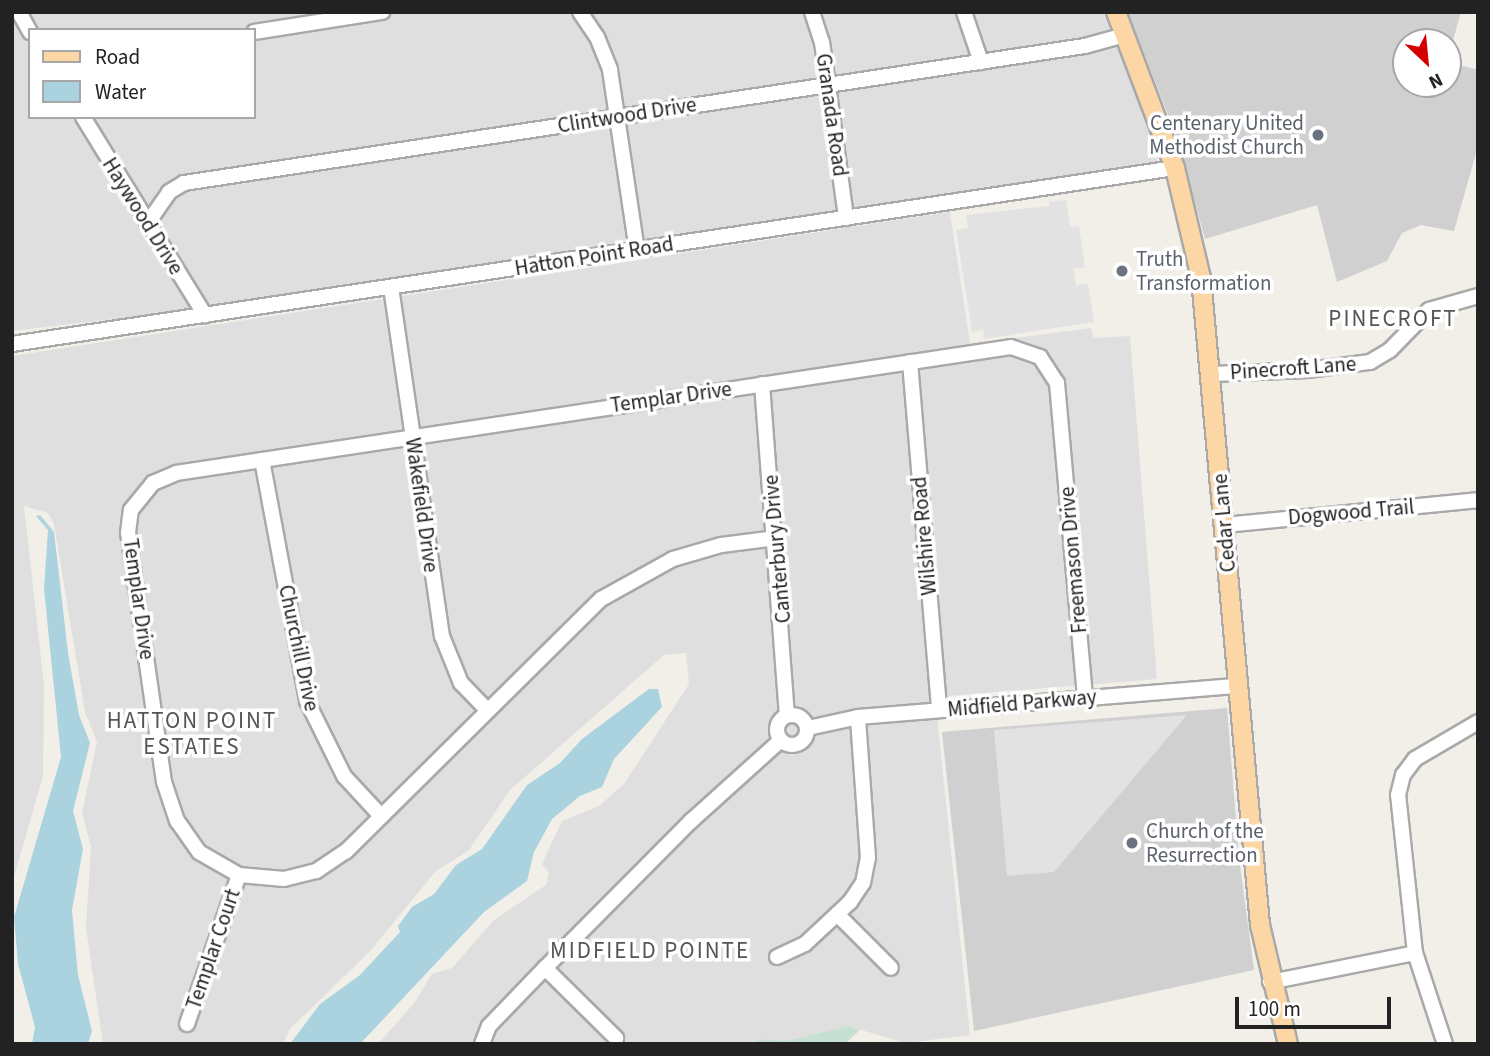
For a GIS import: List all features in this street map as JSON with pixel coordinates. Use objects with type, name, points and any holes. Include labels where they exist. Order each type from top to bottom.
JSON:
[{"type":"main road","name":"Cedar Lane","points":[[1116,12],[1175,168],[1201,278],[1212,374],[1260,925],[1270,982],[1288,1044]]},
{"type":"street","points":[[19,12],[28,28]]},
{"type":"street","points":[[256,32],[382,12]]},
{"type":"street","points":[[580,12],[605,53],[637,250]]},
{"type":"street","name":"Granada Road","points":[[812,12],[822,41],[846,218]]},
{"type":"street","points":[[964,12],[981,62]]},
{"type":"street","name":"Clintwood Drive","points":[[147,224],[169,192],[184,183],[1085,46],[1125,35]]},
{"type":"street","name":"Haywood Drive","points":[[84,119],[205,314]]},
{"type":"street","name":"Hatton Point Road","points":[[12,344],[1175,168]]},
{"type":"street","name":"Wakefield Drive","points":[[391,287],[446,653],[461,683],[487,710]]},
{"type":"street","name":"Pinecroft Lane","points":[[1212,374],[1308,370],[1370,362],[1390,350],[1429,310],[1478,296]]},
{"type":"street","name":"Templar Drive","points":[[776,538],[699,550],[624,583],[592,606],[346,851],[316,871],[284,879],[239,875],[199,852],[170,804],[128,521],[144,491],[176,473],[1011,347],[1031,351],[1054,373],[1061,423]]},
{"type":"street","name":"Wilshire Road","points":[[910,362],[939,710]]},
{"type":"street","name":"Canterbury Drive","points":[[762,384],[776,538],[787,715]]},
{"type":"street","name":"Freemason Drive","points":[[1061,423],[1085,698]]},
{"type":"street","name":"Churchill Drive","points":[[262,460],[309,708],[344,776],[381,816]]},
{"type":"street","name":"Dogwood Trail","points":[[1224,525],[1478,500]]},
{"type":"street","name":"Midfield Parkway","points":[[808,728],[858,717],[1238,686]]},
{"type":"street","points":[[787,715],[796,715],[808,728],[799,744],[781,740],[777,732],[787,715]]},
{"type":"street","points":[[777,957],[804,944],[857,894],[868,858],[858,717]]},
{"type":"street","points":[[1445,1044],[1415,953],[1407,910],[1399,786],[1415,759],[1478,722]]},
{"type":"street","points":[[482,1044],[489,1026],[545,968],[691,821],[781,740]]},
{"type":"street","name":"Templar Court","points":[[187,1024],[239,875]]},
{"type":"street","points":[[837,914],[891,968]]},
{"type":"street","points":[[1270,982],[1415,953]]},
{"type":"street","points":[[545,968],[616,1038]]},
{"type":"shaded area","points":[[12,12],[1103,12],[1159,152],[1157,160],[1147,165],[182,311],[12,331]]},
{"type":"shaded area","points":[[1128,12],[1461,12],[1456,28],[1392,28],[1392,98],[1462,98],[1462,66],[1478,70],[1478,146],[1454,231],[1421,225],[1402,233],[1387,261],[1337,282],[1317,205],[1205,239],[1178,140]]},
{"type":"shaded area","points":[[1066,200],[1070,227],[1079,226],[1085,267],[1073,269],[1076,285],[1088,284],[1094,322],[984,339],[983,330],[972,332],[956,230],[968,228],[966,215],[1049,206],[1049,202]]},
{"type":"shaded area","points":[[950,212],[970,344],[1091,328],[1093,338],[1130,336],[1157,679],[935,697],[970,1035],[905,1043],[848,1026],[787,1041],[762,1039],[747,1044],[378,1044],[415,1002],[432,974],[452,968],[494,920],[546,885],[549,873],[542,864],[562,821],[599,806],[624,784],[689,684],[686,653],[664,655],[510,790],[469,850],[435,872],[371,950],[290,1029],[283,1044],[103,1044],[86,928],[91,847],[82,813],[97,742],[85,712],[54,524],[48,513],[24,506],[44,685],[43,776],[12,884],[12,356]]},
{"type":"shaded area","points":[[1227,708],[1239,858],[1254,970],[974,1031],[942,732]]},
{"type":"shaded area","points":[[1187,715],[1054,872],[1007,876],[994,730]]},
{"type":"green space","points":[[848,1026],[860,1030],[845,1044],[747,1044],[762,1039],[787,1041]]},
{"type":"water","points":[[40,515],[54,532],[68,653],[79,715],[90,743],[73,811],[83,849],[72,910],[78,975],[92,1031],[88,1044],[32,1044],[35,1027],[18,964],[14,917],[61,757],[44,589],[48,530],[36,516]]},
{"type":"water","points":[[649,689],[658,689],[662,707],[614,759],[602,787],[580,796],[552,819],[534,852],[527,881],[484,912],[360,1044],[290,1044],[320,1004],[360,975],[400,932],[398,926],[412,907],[434,894],[456,865],[482,849],[527,785],[560,763],[582,739]]},
{"type":"place","name":"Centenary United Methodist Church","points":[[1318,135]]},
{"type":"place","name":"Truth Transformation","points":[[1122,271]]},
{"type":"place","name":"Church of the Resurrection","points":[[1132,843]]},
{"type":"district","name":"PINECROFT","points":[[1393,319]]},
{"type":"district","name":"HATTON POINT ESTATES","points":[[192,734]]},
{"type":"district","name":"MIDFIELD POINTE","points":[[650,951]]}]
